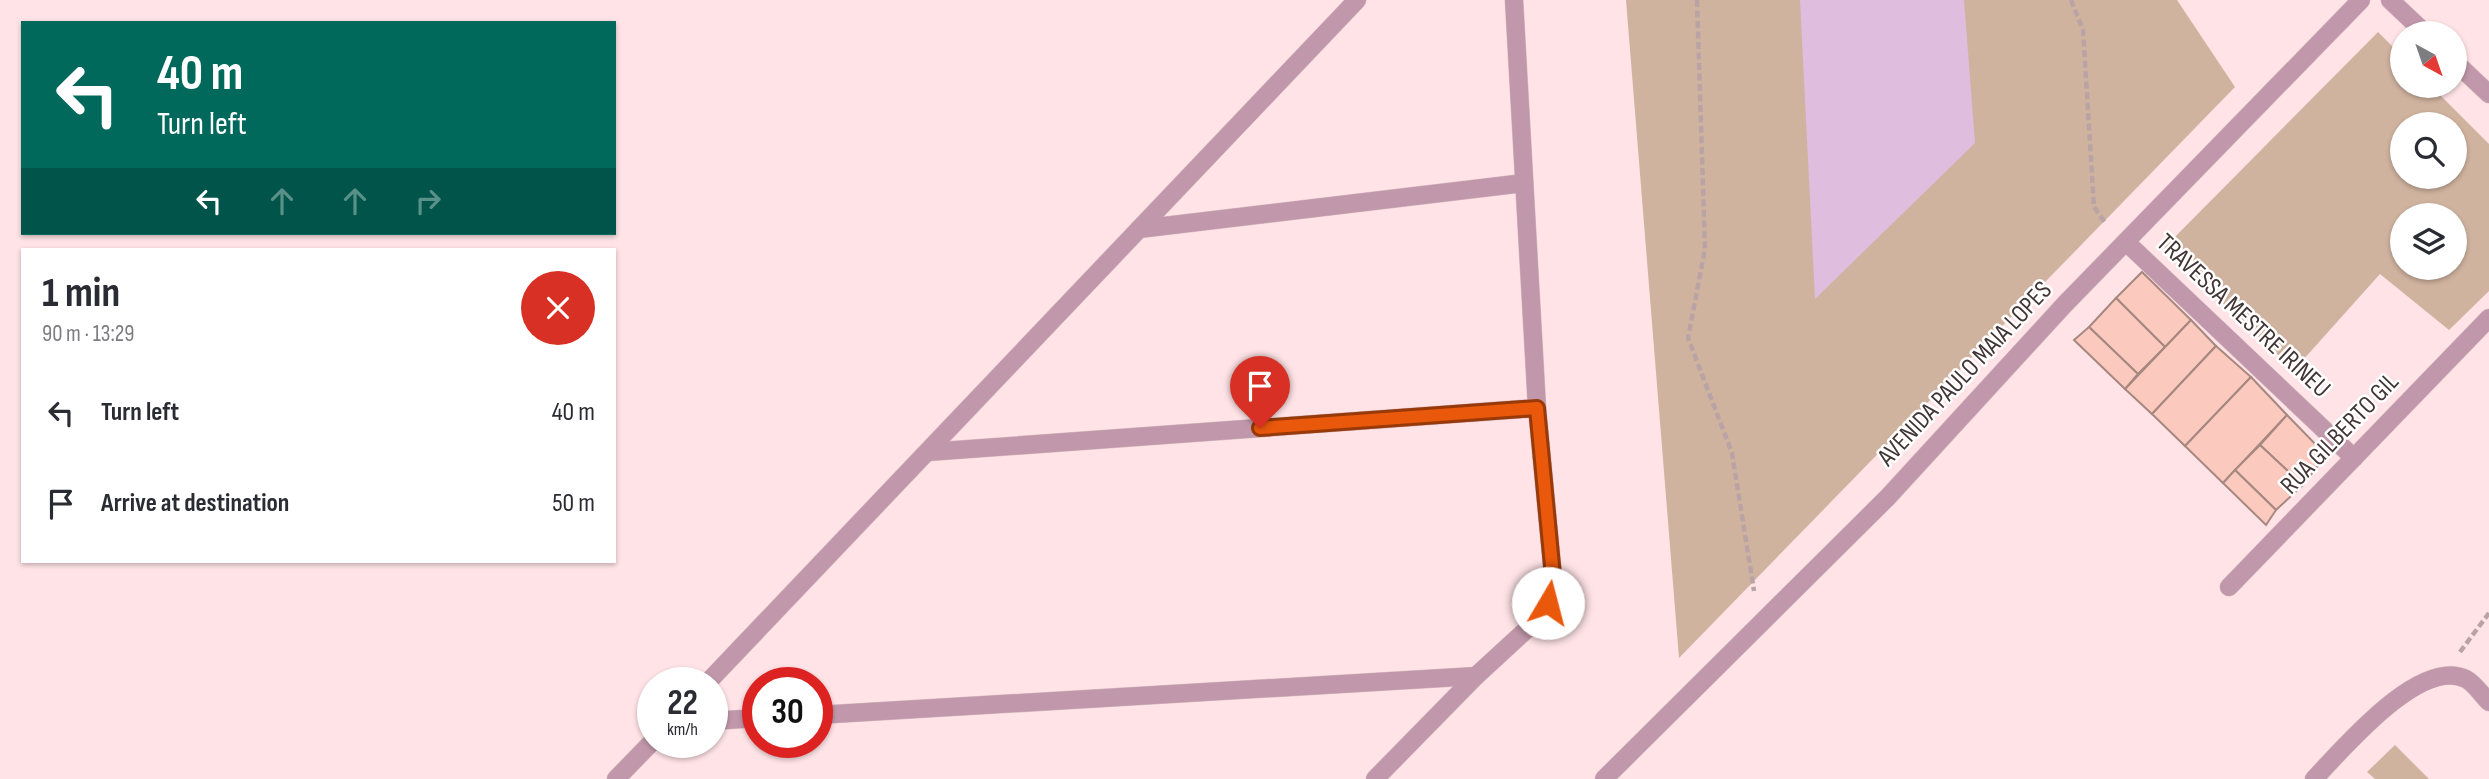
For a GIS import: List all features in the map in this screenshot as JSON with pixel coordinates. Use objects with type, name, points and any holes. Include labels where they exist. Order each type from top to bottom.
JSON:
[{"type":"street","points":[[722,667],[1357,0]]},
{"type":"street","points":[[1375,779],[1476,676],[1538,619],[1548,603],[1553,576],[1537,408],[1514,0]]},
{"type":"street","name":"AVENIDA PAULO MAIA LOPES","points":[[1604,779],[1888,497],[2126,242],[2361,0]]},
{"type":"street","points":[[2390,0],[2412,21]]},
{"type":"street","points":[[2468,74],[2489,94]]},
{"type":"street","points":[[1139,229],[1524,183]]},
{"type":"street","name":"TRAVESSA MESTRE IRINEU","points":[[2126,242],[2354,458]]},
{"type":"street","name":"RUA GILBERTO GIL","points":[[2229,587],[2489,318]]},
{"type":"street","points":[[928,452],[1537,408]]},
{"type":"street","points":[[2314,779],[2369,721],[2401,695],[2442,674],[2466,679],[2489,702]]},
{"type":"street","points":[[833,714],[1476,676]]},
{"type":"street","points":[[616,779],[637,757]]},
{"type":"path","points":[[1697,0],[1705,249],[1688,338],[1732,453],[1754,592]]},
{"type":"path","points":[[2071,0],[2083,30],[2094,207],[2109,228]]},
{"type":"path","points":[[2442,674],[2489,613]]},
{"type":"shaded area","points":[[1626,0],[2177,0],[2235,87],[1679,658]]},
{"type":"shaded area","points":[[1800,0],[1964,0],[1975,143],[1815,299]]},
{"type":"shaded area","points":[[2378,32],[2390,44],[2390,98],[2443,98],[2457,112],[2390,112],[2390,189],[2467,189],[2467,122],[2489,144],[2489,291],[2449,330],[2380,274],[2294,370],[2164,248]]},
{"type":"shaded area","points":[[2395,745],[2429,779],[2375,779],[2367,772]]},
{"type":"building","points":[[2142,272],[2191,320],[2165,347],[2116,298]]},
{"type":"building","points":[[2116,298],[2165,347],[2138,374],[2089,327]]},
{"type":"building","points":[[2191,320],[2216,346],[2152,414],[2125,389]]},
{"type":"building","points":[[2089,327],[2138,374],[2125,389],[2074,340]]},
{"type":"building","points":[[2216,346],[2251,377],[2185,446],[2152,414]]},
{"type":"building","points":[[2251,377],[2287,415],[2223,483],[2185,446]]},
{"type":"building","points":[[2287,415],[2326,455],[2303,485],[2260,445]]},
{"type":"building","points":[[2260,445],[2303,485],[2276,510],[2235,470]]},
{"type":"building","points":[[2235,470],[2276,510],[2266,525],[2223,483]]},
{"type":"route","points":[[1260,428],[1537,408],[1553,576],[1548,603]]}]
